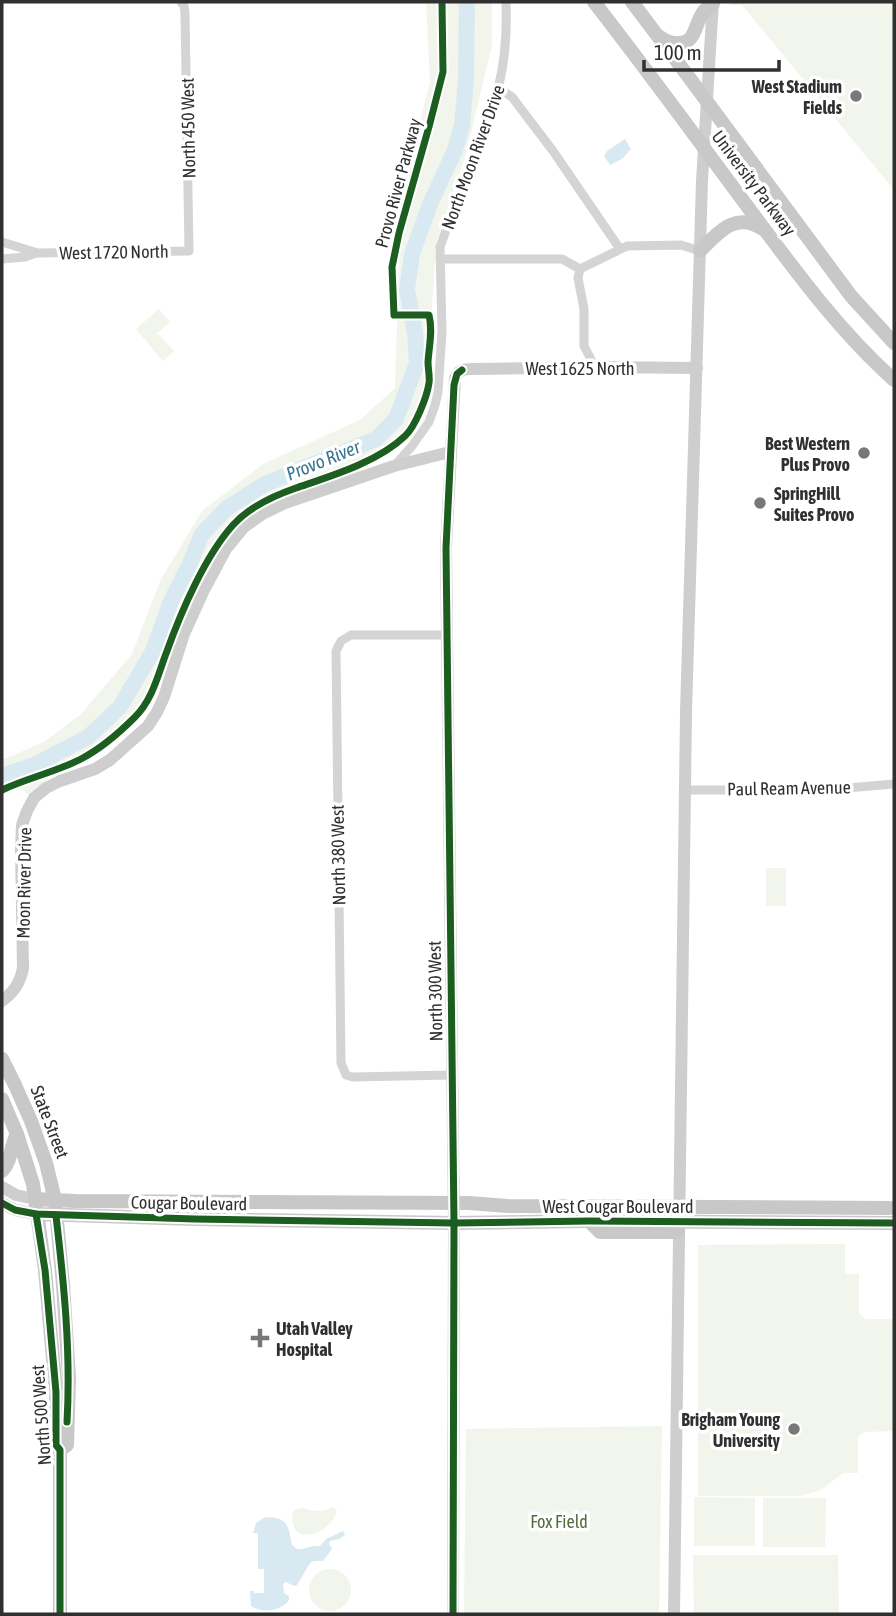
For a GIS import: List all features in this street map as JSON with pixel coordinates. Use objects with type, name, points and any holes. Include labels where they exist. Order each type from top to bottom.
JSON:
[{"type":"main road","name":"University Parkway","points":[[594,2],[791,264],[850,335],[894,380]]},
{"type":"main road","name":"University Parkway","points":[[632,2],[851,296],[894,343]]},
{"type":"main road","points":[[656,34],[664,41],[678,44],[686,42],[694,34],[702,13],[713,3]]},
{"type":"main road","points":[[700,251],[722,229],[733,223],[751,223],[766,232]]},
{"type":"main road","name":"State Street","points":[[2,1059],[31,1121],[46,1163],[56,1216]]},
{"type":"main road","name":"State Street","points":[[2,1099],[31,1178],[36,1214]]},
{"type":"main road","points":[[2,1171],[17,1134]]},
{"type":"main road","name":"Cougar Boulevard","points":[[34,1199],[243,1201]]},
{"type":"main road","name":"West Cougar Boulevard","points":[[243,1201],[508,1206],[890,1208]]},
{"type":"main road","name":"Cougar Boulevard","points":[[36,1214],[341,1221]]},
{"type":"main road","name":"North 500 West","points":[[36,1214],[45,1270],[56,1392],[56,1445],[60,1450],[60,1614]]},
{"type":"main road","name":"North 500 West","points":[[56,1216],[69,1377],[67,1446],[60,1450]]},
{"type":"main road","name":"West Cougar Boulevard","points":[[341,1221],[589,1221],[678,1227],[894,1223]]},
{"type":"street","name":"North Moon River Drive","points":[[394,466],[429,422],[435,405],[442,331],[440,247],[498,88],[506,55],[506,2]]},
{"type":"street","points":[[674,1614],[684,790],[700,251],[713,3]]},
{"type":"street","name":"North 450 West","points":[[183,4],[189,251]]},
{"type":"street","points":[[498,88],[512,97],[553,151],[620,249]]},
{"type":"street","name":"West 1720 North","points":[[2,242],[38,253]]},
{"type":"street","points":[[580,269],[626,246],[681,245],[700,251]]},
{"type":"street","name":"West 1720 North","points":[[2,259],[38,253],[189,251]]},
{"type":"street","points":[[440,259],[562,259],[580,269]]},
{"type":"street","points":[[580,269],[578,278],[584,309],[584,346],[595,367]]},
{"type":"street","name":"West 1625 North","points":[[462,370],[595,367],[697,369]]},
{"type":"street","name":"North 300 West","points":[[453,1614],[454,1203],[446,548],[454,385],[457,374],[462,370]]},
{"type":"street","points":[[394,466],[450,452]]},
{"type":"street","name":"Moon River Drive","points":[[2,1001],[14,992],[23,968],[22,825],[34,798],[60,781],[95,769],[110,760],[148,726],[164,697],[184,634],[203,592],[226,549],[244,527],[285,503],[394,466]]},
{"type":"street","name":"North 380 West","points":[[446,635],[358,635],[346,638],[337,646],[335,656],[341,1063],[346,1075],[354,1077],[452,1075]]},
{"type":"street","name":"Paul Ream Avenue","points":[[684,790],[815,790],[894,783]]},
{"type":"street","points":[[2,1187],[16,1195],[34,1199]]},
{"type":"street","points":[[2,1203],[15,1210],[36,1214]]},
{"type":"green space","points":[[426,2],[492,2],[492,45],[466,154],[436,243],[423,415],[408,435],[385,452],[279,494],[249,510],[235,522],[218,542],[179,620],[150,700],[137,716],[102,745],[48,779],[30,796],[16,784],[2,796],[2,760],[44,742],[81,714],[132,654],[161,579],[202,511],[263,464],[360,420],[395,388],[401,197],[430,82]]},
{"type":"green space","name":"West Stadium Fields","points":[[728,2],[894,2],[894,190],[742,5],[730,5]]},
{"type":"green space","points":[[159,309],[170,322],[154,336],[158,334],[174,351],[163,361],[136,329]]},
{"type":"green space","points":[[766,868],[786,868],[786,906],[766,906]]},
{"type":"green space","points":[[845,1244],[845,1274],[859,1274],[859,1313],[865,1319],[894,1319],[894,1431],[864,1432],[858,1437],[858,1473],[843,1473],[821,1490],[801,1496],[698,1496],[698,1245]]},
{"type":"green space","name":"Fox Field","points":[[662,1426],[659,1614],[464,1614],[466,1429]]},
{"type":"green space","points":[[694,1497],[755,1498],[755,1546],[694,1546]]},
{"type":"green space","points":[[763,1498],[826,1498],[825,1547],[763,1547]]},
{"type":"green space","points":[[333,1507],[337,1510],[333,1519],[319,1532],[302,1534],[296,1531],[293,1511],[301,1508],[321,1511]]},
{"type":"green space","points":[[693,1555],[838,1555],[839,1614],[694,1614]]},
{"type":"green space","points":[[330,1569],[345,1575],[351,1590],[345,1605],[330,1611],[315,1605],[309,1590],[315,1575]]},
{"type":"shaded area","points":[[625,139],[631,149],[622,159],[610,165],[604,156]]},
{"type":"shaded area","points":[[265,1517],[278,1519],[286,1524],[292,1545],[297,1549],[320,1546],[326,1539],[343,1531],[345,1535],[330,1541],[332,1549],[323,1561],[310,1563],[297,1585],[286,1582],[283,1584],[284,1593],[289,1596],[286,1604],[266,1611],[251,1606],[250,1591],[264,1593],[264,1569],[258,1569],[258,1533],[253,1533],[256,1523]]},
{"type":"waterway","name":"Provo River","points":[[2,776],[34,765],[88,737],[120,707],[153,651],[171,601],[202,534],[227,508],[265,484],[376,439],[396,419],[417,363],[407,289],[412,254],[430,204],[455,150],[462,125],[466,81],[467,2]]},
{"type":"cycle path","name":"Provo River Parkway","points":[[2,790],[81,759],[109,740],[135,717],[151,694],[179,619],[195,585],[213,552],[239,519],[254,507],[279,495],[368,461],[394,445],[413,426],[429,383],[430,321],[429,315],[394,315],[392,267],[443,72],[442,2]]},
{"type":"cycle path","points":[[453,1614],[454,1223],[446,548],[454,385],[457,374],[462,370]]},
{"type":"cycle path","points":[[2,1203],[15,1210],[36,1214],[195,1219],[454,1223],[894,1223]]},
{"type":"cycle path","points":[[36,1214],[45,1270],[56,1392],[56,1445],[60,1450],[60,1614]]},
{"type":"cycle path","points":[[56,1216],[67,1344],[67,1422]]},
{"type":"place","name":"West Stadium Fields","points":[[856,96]]},
{"type":"place","name":"Best Western Plus Provo","points":[[864,453]]},
{"type":"place","name":"SpringHill Suites Provo","points":[[760,503]]},
{"type":"place","name":"Utah Valley Hospital","points":[[260,1338]]},
{"type":"place","name":"Brigham Young University","points":[[794,1429]]}]
